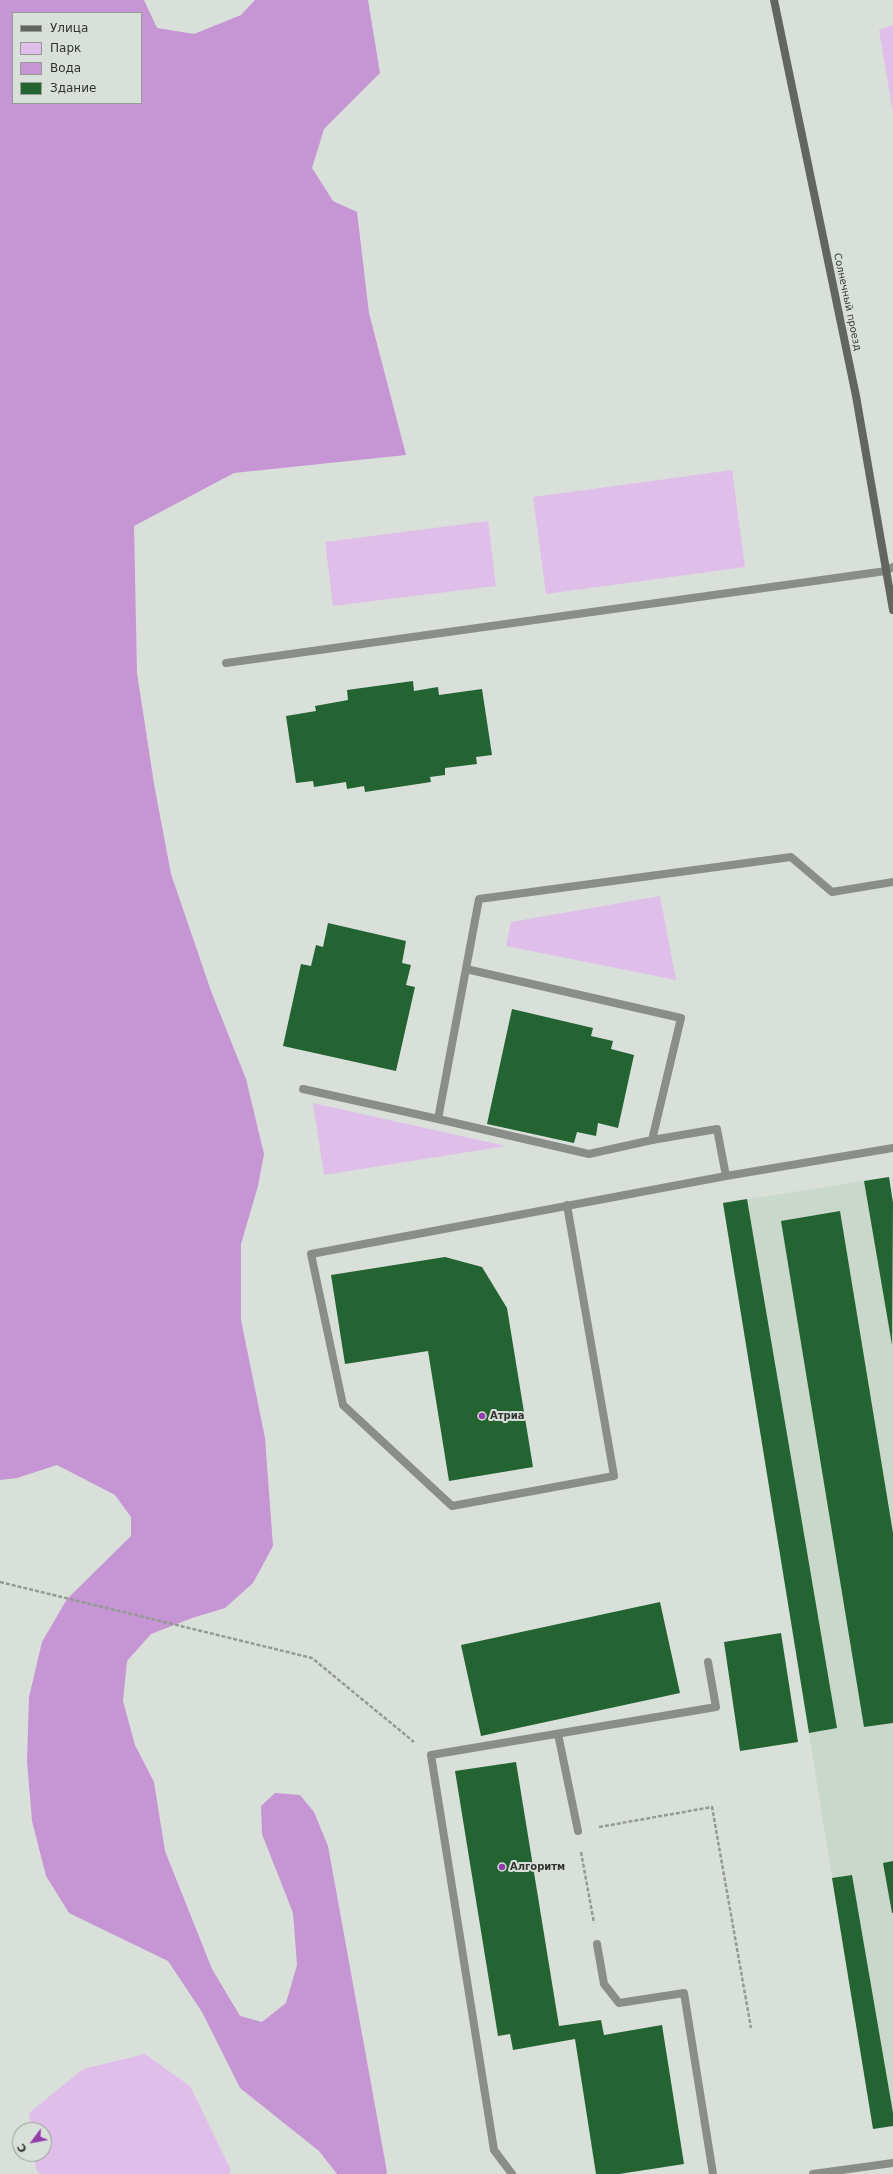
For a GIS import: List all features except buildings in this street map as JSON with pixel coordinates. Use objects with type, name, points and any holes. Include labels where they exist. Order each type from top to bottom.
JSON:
[{"type":"street","name":"Солнечный проезд","points":[[774,0],[856,396],[890,569],[893,610]]},
{"type":"lane","points":[[226,663],[890,569]]},
{"type":"lane","points":[[438,1119],[479,899],[791,857],[832,892],[893,882]]},
{"type":"lane","points":[[466,969],[681,1018],[652,1140]]},
{"type":"lane","points":[[303,1089],[589,1154],[652,1140],[717,1129],[726,1176]]},
{"type":"lane","points":[[567,1206],[614,1476],[452,1506],[343,1405],[311,1254],[726,1176],[893,1148]]},
{"type":"lane","points":[[512,2174],[494,2150],[431,1755],[716,1707],[708,1662]]},
{"type":"lane","points":[[558,1734],[578,1831]]},
{"type":"lane","points":[[597,1944],[604,1984],[619,2003],[684,1993],[713,2174]]},
{"type":"lane","points":[[813,2174],[893,2163]]},
{"type":"path","points":[[0,1582],[312,1658],[431,1755]]},
{"type":"path","points":[[597,1944],[578,1831],[712,1807],[751,2028]]},
{"type":"shaded area","points":[[889,1177],[893,1203],[893,2126],[873,2129],[723,1203]]},
{"type":"green space","points":[[893,25],[893,113],[879,30]]},
{"type":"green space","points":[[732,470],[745,567],[546,594],[533,497]]},
{"type":"green space","points":[[488,521],[496,586],[333,606],[325,542]]},
{"type":"green space","points":[[660,896],[676,980],[506,946],[511,922]]},
{"type":"green space","points":[[313,1103],[506,1146],[324,1175]]},
{"type":"green space","points":[[145,2054],[190,2086],[230,2168],[230,2174],[40,2174],[36,2169],[35,2162],[52,2162],[52,2122],[31,2122],[29,2113],[83,2069]]},
{"type":"water","points":[[0,0],[144,0],[157,28],[194,34],[241,15],[255,0],[368,0],[380,73],[324,129],[312,168],[333,201],[357,212],[369,313],[406,455],[234,473],[134,526],[137,673],[154,784],[171,874],[211,991],[246,1079],[264,1154],[258,1186],[241,1244],[241,1320],[265,1438],[273,1546],[253,1583],[225,1608],[192,1618],[151,1634],[127,1661],[123,1701],[135,1745],[154,1782],[165,1851],[212,1969],[240,2016],[262,2022],[286,2003],[297,1965],[293,1913],[262,1834],[261,1806],[275,1793],[300,1795],[314,1812],[328,1846],[387,2172],[386,2174],[337,2174],[319,2151],[240,2088],[202,2012],[168,1961],[69,1913],[46,1876],[32,1821],[27,1761],[29,1697],[42,1642],[67,1599],[131,1536],[131,1517],[115,1495],[57,1465],[17,1478],[0,1480]]},
{"type":"place","name":"Атриа","points":[[482,1416]]},
{"type":"place","name":"Алгоритм","points":[[502,1867]]}]
